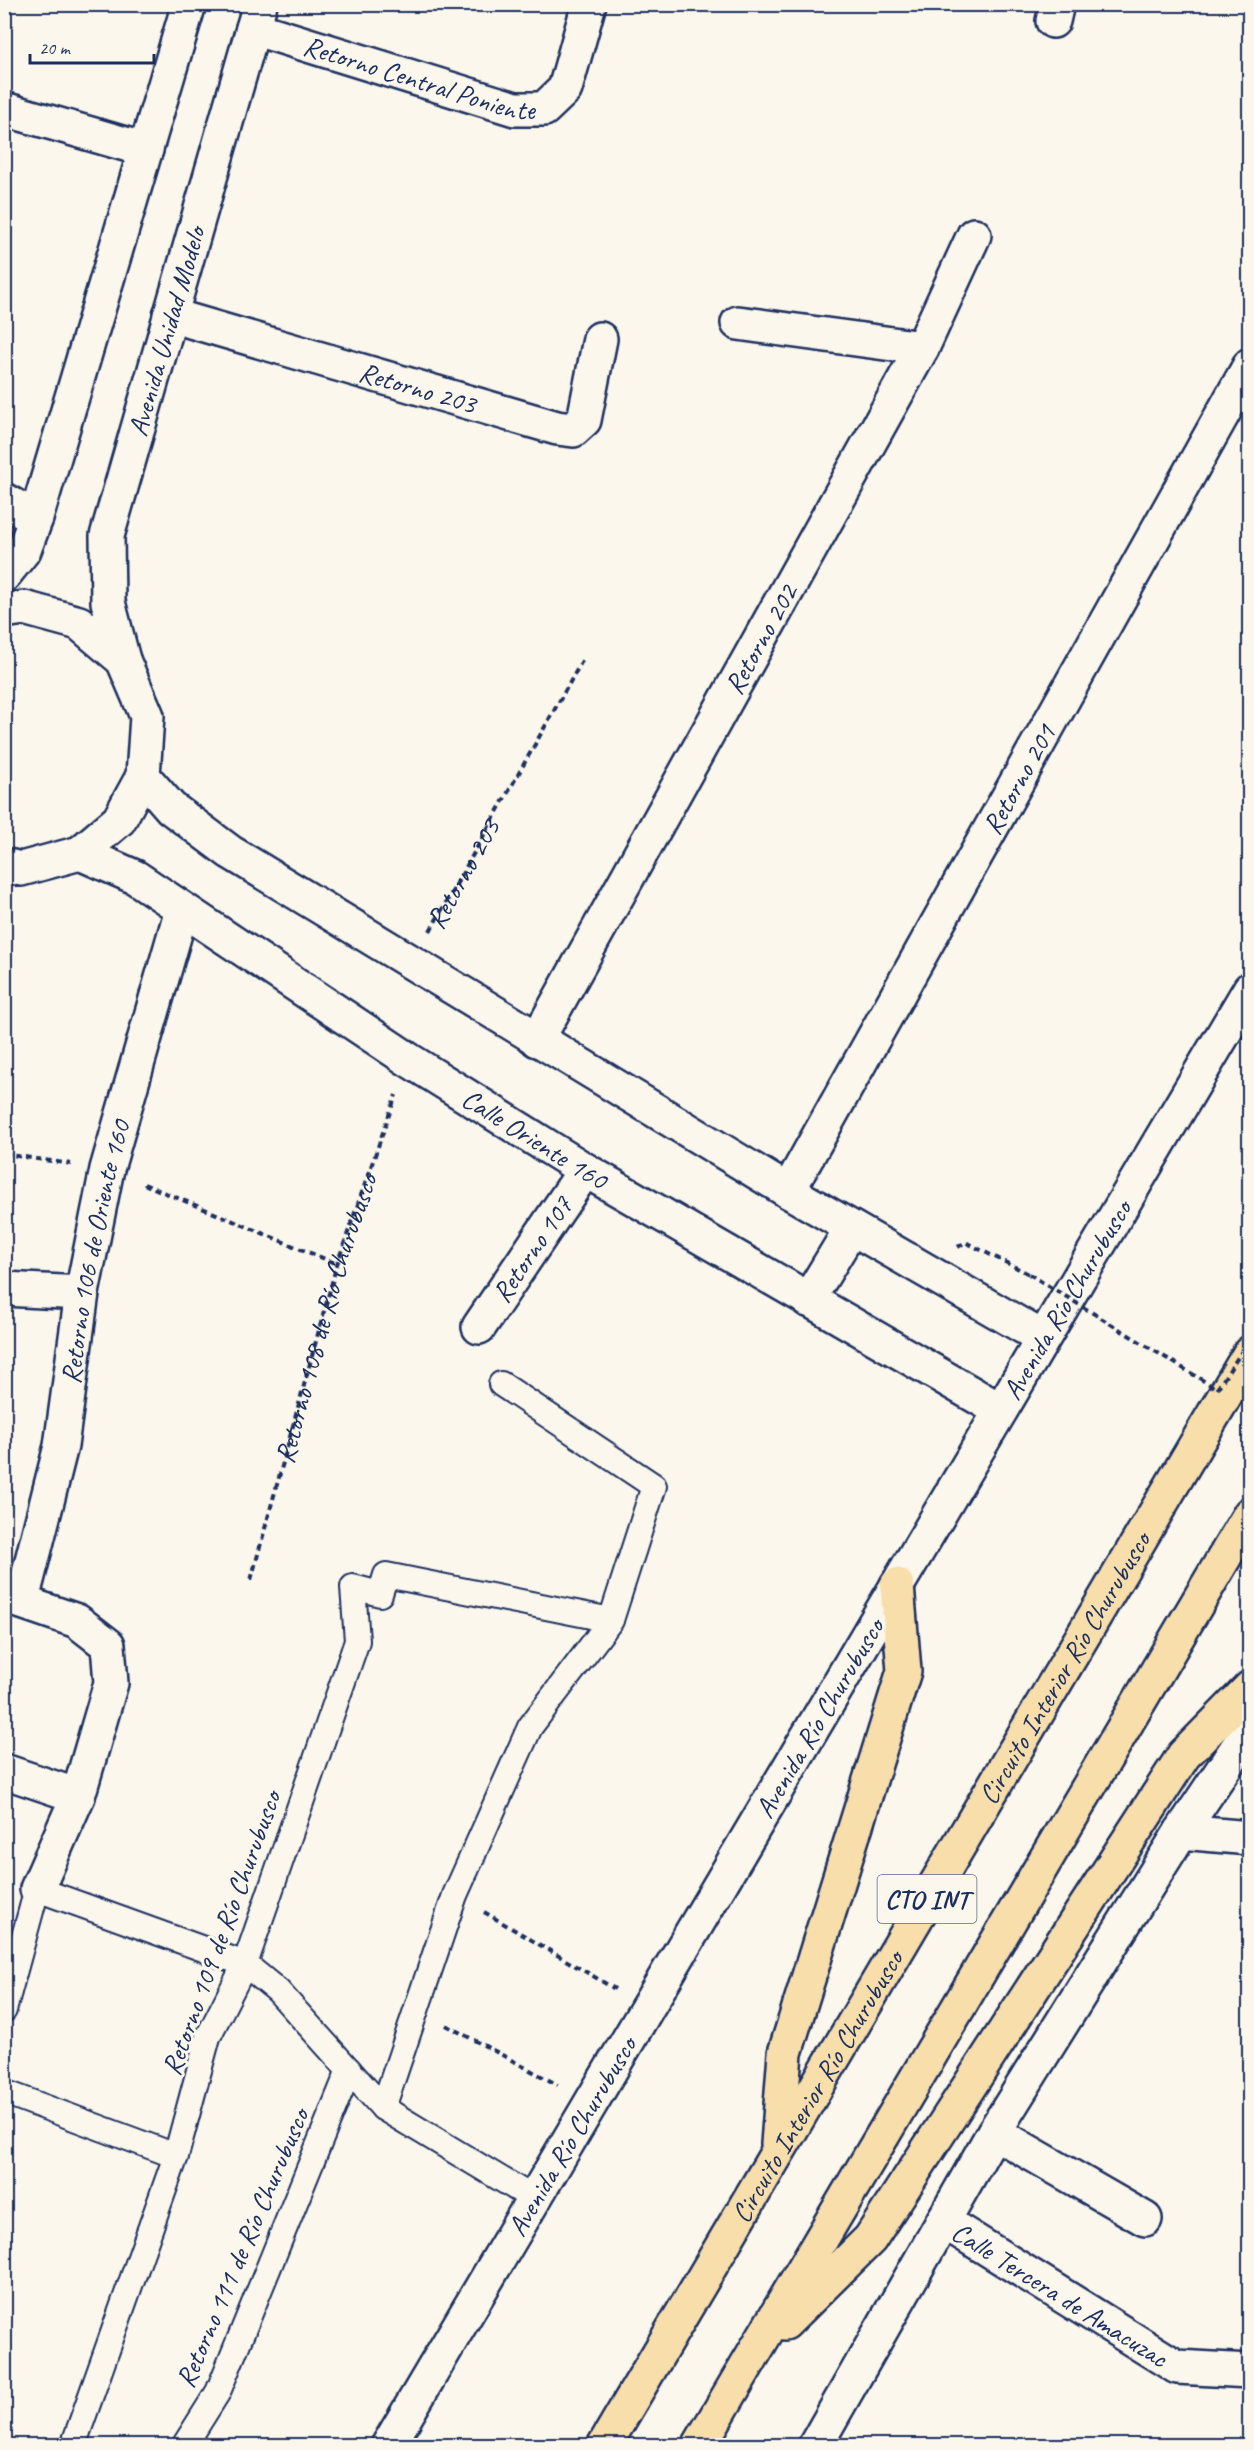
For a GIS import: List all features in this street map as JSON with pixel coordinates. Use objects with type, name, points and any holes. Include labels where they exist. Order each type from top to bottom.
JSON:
[{"type":"highway","name":"Circuito Interior Río Churubusco","points":[[604,2445],[1250,1353]]},
{"type":"highway","name":"CTO INT","points":[[699,2445],[1250,1514]]},
{"type":"highway","points":[[778,2151],[785,2053],[904,1671],[897,1585]]},
{"type":"highway","points":[[752,2356],[870,2239],[1184,1755],[1250,1688]]},
{"type":"street","points":[[4,575],[24,550],[36,518],[189,4]]},
{"type":"street","name":"Retorno Central Poniente","points":[[257,16],[515,109],[544,109],[565,89],[589,4]]},
{"type":"street","name":"Avenida Unidad Modelo","points":[[143,776],[147,716],[123,660],[108,602],[107,536],[257,16]]},
{"type":"street","points":[[4,109],[146,150]]},
{"type":"street","name":"Retorno 202","points":[[537,1040],[922,348],[974,235]]},
{"type":"street","name":"Retorno 203","points":[[170,315],[557,428],[573,430],[584,420],[600,339]]},
{"type":"street","points":[[738,323],[922,348]]},
{"type":"street","name":"Retorno 201","points":[[788,1191],[1250,365]]},
{"type":"street","points":[[4,500],[36,518]]},
{"type":"street","points":[[4,611],[24,608],[79,623],[123,660]]},
{"type":"street","points":[[4,865],[21,869],[80,853],[119,820],[143,776],[171,808],[230,852],[788,1191],[1043,1338]]},
{"type":"street","name":"Calle Oriente 160","points":[[80,853],[135,877],[409,1060],[585,1170],[1000,1410]]},
{"type":"street","name":"Retorno 106 de Oriente 160","points":[[78,1796],[111,1683],[108,1645],[77,1621],[13,1598],[61,1446],[82,1293],[107,1169],[182,909]]},
{"type":"street","name":"Avenida Río Churubusco","points":[[388,2445],[1250,989]]},
{"type":"street","name":"Retorno 107","points":[[479,1326],[585,1170]]},
{"type":"street","points":[[808,1300],[851,1228]]},
{"type":"street","points":[[4,1289],[82,1293]]},
{"type":"street","points":[[815,2445],[994,2132],[1181,1832],[1250,1729]]},
{"type":"street","points":[[4,1771],[78,1796],[37,1889]]},
{"type":"street","points":[[1181,1832],[1250,1838]]},
{"type":"street","points":[[994,2132],[1145,2219]]},
{"type":"street","name":"Calle Tercera de Amacuzac","points":[[943,2221],[1177,2367],[1250,2371]]},
{"type":"lane","points":[[383,2109],[455,1895],[530,1727],[611,1620],[654,1486],[501,1384]]},
{"type":"lane","name":"Retorno 109 de Río Churubusco","points":[[73,2445],[176,2156],[208,2037],[246,1964],[357,1641],[353,1587],[380,1594],[386,1575],[611,1620]]},
{"type":"lane","points":[[4,2010],[37,1889],[246,1964],[278,1991],[383,2109],[534,2199]]},
{"type":"lane","name":"Retorno 111 de Río Churubusco","points":[[184,2445],[218,2392],[349,2070]]},
{"type":"lane","points":[[4,2092],[176,2156]]},
{"type":"path","name":"Retorno 203","points":[[413,963],[458,879],[583,660]]},
{"type":"path","name":"Retorno 108 de Río Churubusco","points":[[251,1580],[337,1264],[409,1060]]},
{"type":"path","points":[[4,1154],[107,1169],[337,1264]]},
{"type":"path","points":[[965,1242],[1029,1274],[1217,1389],[1250,1339]]},
{"type":"path","points":[[455,1895],[647,2007]]},
{"type":"path","points":[[417,2009],[591,2103]]}]
